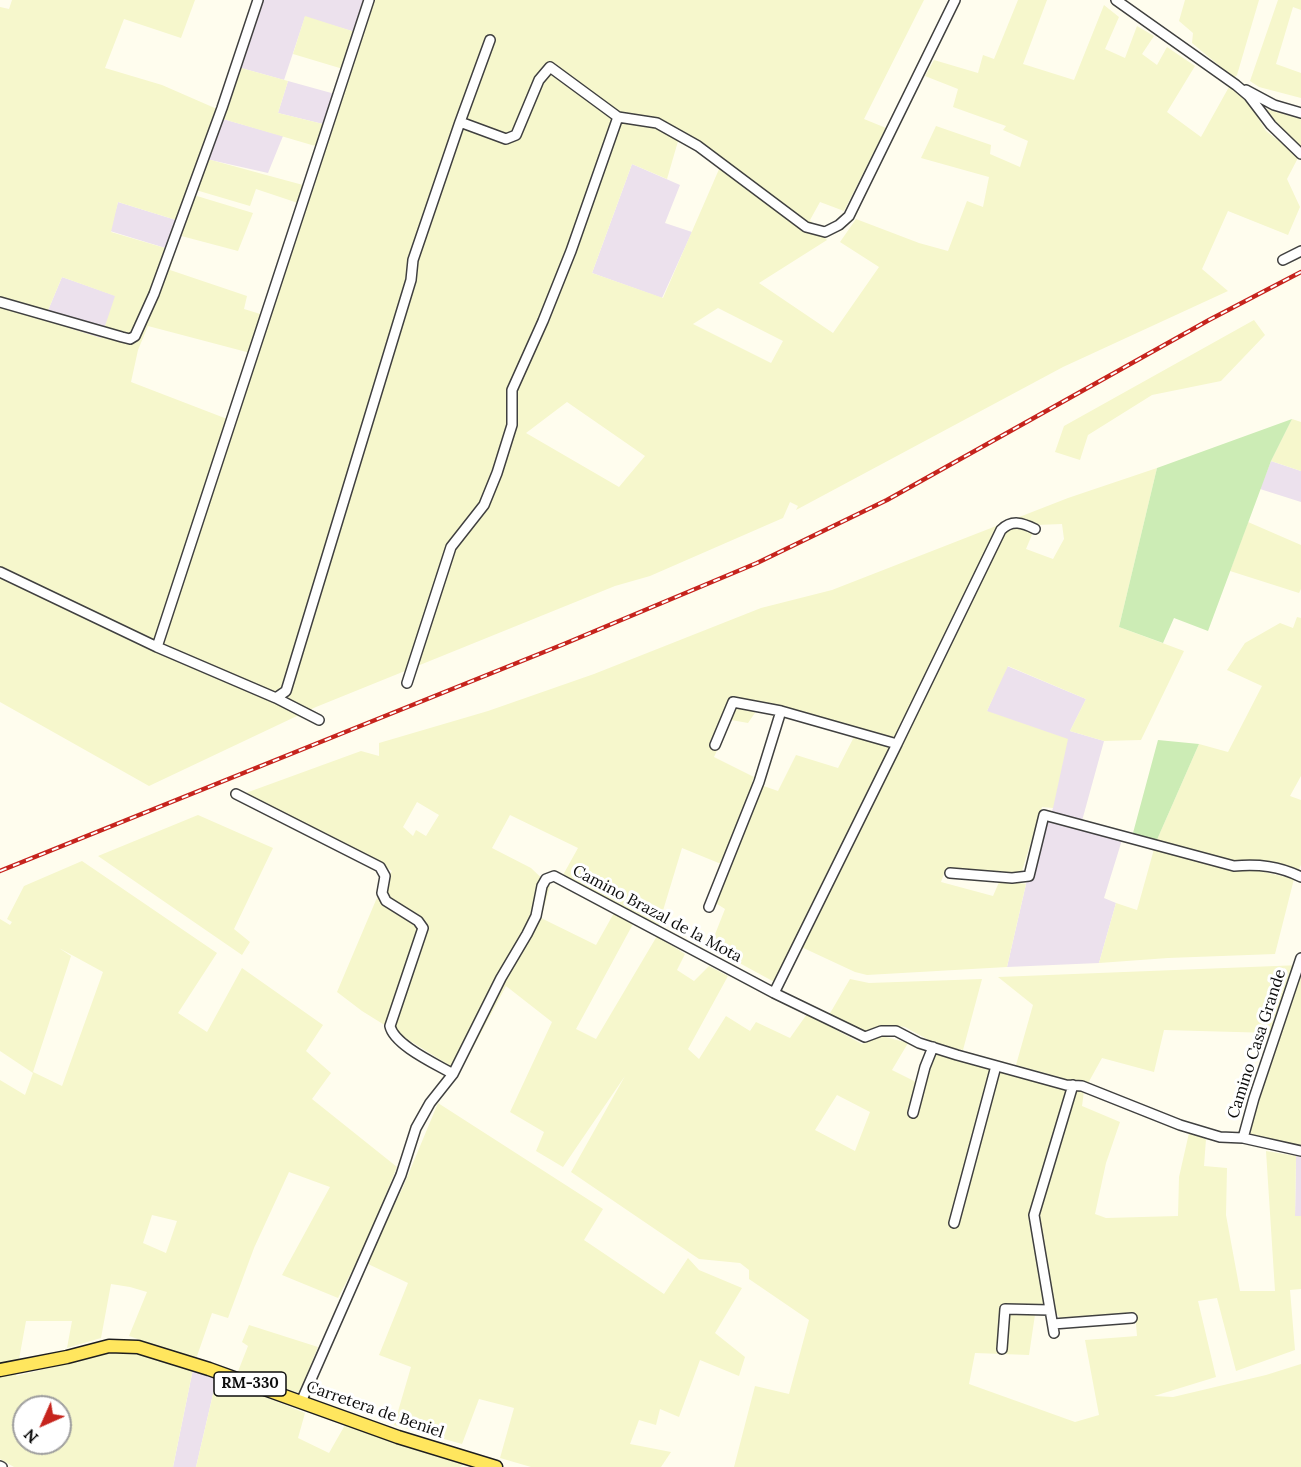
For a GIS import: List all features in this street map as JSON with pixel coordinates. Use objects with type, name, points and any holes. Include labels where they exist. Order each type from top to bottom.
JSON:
[{"type":"main road","name":"Carretera de Beniel","points":[[0,1370],[109,1346],[129,1346],[188,1362],[398,1437],[496,1467]]},
{"type":"street","points":[[0,302],[122,337],[130,339],[135,336],[154,294],[222,108],[258,0]]},
{"type":"street","points":[[157,647],[369,0]]},
{"type":"street","points":[[460,122],[506,139],[516,135],[539,80],[549,67],[618,117],[657,123],[698,146],[806,227],[825,232],[839,225],[849,216],[955,0]]},
{"type":"street","points":[[1116,0],[1236,84],[1274,105],[1301,113]]},
{"type":"street","points":[[276,698],[286,691],[411,280],[413,260],[490,40]]},
{"type":"street","points":[[1236,84],[1249,96],[1271,125],[1301,154]]},
{"type":"street","points":[[407,683],[451,547],[484,505],[497,473],[512,425],[512,390],[571,251],[618,117]]},
{"type":"street","points":[[1283,260],[1301,251]]},
{"type":"street","points":[[774,993],[1001,530],[1012,522],[1035,529]]},
{"type":"street","points":[[0,572],[157,647],[276,698],[319,720]]},
{"type":"street","points":[[715,745],[733,702],[781,711],[897,744]]},
{"type":"street","points":[[709,907],[759,782],[781,711]]},
{"type":"street","points":[[236,794],[380,867],[385,876],[382,893],[386,901],[418,921],[423,928],[390,1026],[392,1034],[453,1074]]},
{"type":"street","points":[[950,873],[1012,878],[1029,876],[1044,814],[1234,866],[1256,864],[1285,869],[1301,877]]},
{"type":"street","name":"Camino Brazal de la Mota","points":[[301,1402],[401,1175],[416,1128],[430,1103],[453,1074],[501,978],[528,934],[536,916],[542,886],[546,879],[554,876],[774,993],[865,1037],[881,1031],[896,1031],[919,1043],[996,1066],[1082,1086],[1180,1125],[1220,1137],[1243,1138],[1301,1151]]},
{"type":"street","name":"Camino Casa Grande","points":[[1243,1138],[1301,958]]},
{"type":"street","points":[[913,1113],[925,1067],[933,1047]]},
{"type":"street","points":[[954,1222],[996,1066]]},
{"type":"street","points":[[1073,1085],[1034,1215],[1054,1329],[1132,1318]]},
{"type":"street","points":[[1002,1349],[1005,1309],[1050,1310]]},
{"type":"shaded area","points":[[262,0],[366,0],[355,32],[305,17],[284,80],[234,66]]},
{"type":"shaded area","points":[[288,81],[335,94],[331,126],[278,113]]},
{"type":"shaded area","points":[[223,119],[283,136],[268,173],[206,159]]},
{"type":"shaded area","points":[[632,164],[680,185],[665,223],[692,232],[662,298],[592,273]]},
{"type":"shaded area","points":[[118,202],[176,220],[171,233],[182,236],[175,251],[110,231]]},
{"type":"shaded area","points":[[62,277],[116,296],[101,339],[44,320]]},
{"type":"shaded area","points":[[1271,461],[1301,471],[1301,502],[1260,489]]},
{"type":"shaded area","points":[[1007,666],[1086,699],[1070,731],[1104,741],[1080,828],[1122,840],[1104,898],[1116,903],[1099,963],[1007,967],[1026,884],[1053,808],[987,711]]},
{"type":"shaded area","points":[[1296,1156],[1301,1157],[1301,1216],[1295,1216]]},
{"type":"shaded area","points":[[193,1369],[217,1377],[196,1467],[173,1467]]},
{"type":"green space","points":[[12,0],[195,0],[181,38],[124,19],[105,68],[162,85],[217,109],[234,66],[288,81],[278,113],[327,125],[343,69],[293,54],[305,16],[355,32],[366,0],[924,0],[864,119],[886,128],[844,211],[820,202],[810,220],[827,240],[759,283],[833,333],[879,267],[840,242],[856,219],[919,243],[948,251],[967,201],[983,207],[989,177],[921,158],[936,126],[991,145],[990,154],[1020,167],[1028,141],[1003,130],[1006,126],[953,107],[958,89],[925,76],[934,60],[978,73],[983,55],[994,59],[1018,0],[1047,0],[1023,64],[1074,80],[1104,5],[1119,17],[1105,49],[1125,58],[1137,26],[1154,36],[1142,54],[1157,65],[1167,47],[1195,66],[1167,112],[1201,137],[1234,78],[1266,131],[1299,156],[1287,179],[1300,207],[1288,235],[1228,211],[1202,269],[1228,291],[1063,367],[796,510],[798,506],[790,502],[783,518],[650,576],[615,586],[316,707],[149,786],[0,702],[0,7],[9,9]],"holes":[[[223,119],[322,148],[314,188],[200,157]],[[681,131],[723,160],[663,298],[592,273],[632,164],[667,179]],[[189,188],[250,206],[256,189],[307,206],[270,317],[244,309],[247,296],[170,270],[175,251],[111,232],[118,202],[176,220],[170,233],[238,251],[253,213],[187,193]],[[62,277],[115,296],[101,338],[44,320]],[[718,308],[783,341],[771,363],[693,324]],[[148,326],[258,355],[235,422],[131,382],[138,350]],[[567,402],[645,456],[619,487],[526,433]]]},
{"type":"green space","points":[[1185,0],[1259,0],[1237,75],[1234,78],[1192,43],[1193,33],[1179,21]]},
{"type":"green space","points":[[1278,0],[1301,0],[1301,10],[1293,7],[1276,64],[1301,73],[1301,98],[1259,87],[1250,81]]},
{"type":"green space","points":[[1266,109],[1301,119],[1301,147],[1280,127]]},
{"type":"green space","points":[[1254,320],[1265,335],[1221,381],[1152,395],[1088,435],[1080,460],[1055,452],[1064,426]]},
{"type":"green space","points":[[1292,419],[1301,422],[1301,471],[1271,461]]},
{"type":"green space","points":[[1292,419],[1271,461],[1208,631],[1174,618],[1163,643],[1119,627],[1157,468]]},
{"type":"green space","points":[[1157,468],[1119,627],[1184,651],[1141,740],[1104,741],[1070,731],[1086,699],[1008,666],[987,711],[1068,739],[1053,808],[1042,807],[1021,874],[945,871],[941,882],[993,896],[1000,880],[1026,884],[1007,967],[867,975],[855,972],[797,945],[778,984],[710,947],[725,909],[714,902],[726,866],[682,848],[658,927],[563,875],[578,848],[510,815],[492,848],[531,868],[550,886],[541,918],[596,945],[614,913],[633,924],[576,1029],[596,1039],[657,936],[685,954],[677,970],[694,981],[709,966],[728,976],[688,1049],[699,1059],[726,1016],[750,1031],[756,1022],[790,1038],[807,1014],[862,1044],[882,1036],[908,1043],[892,1070],[924,1086],[933,1053],[1074,1091],[1084,1091],[1082,1106],[1120,1122],[1106,1163],[1095,1214],[1106,1218],[1178,1216],[1179,1177],[1189,1133],[1206,1139],[1204,1166],[1227,1168],[1226,1215],[1240,1291],[1275,1291],[1266,1151],[1296,1156],[1295,1216],[1301,1216],[1301,1289],[1290,1290],[1295,1350],[1236,1371],[1217,1298],[1198,1301],[1216,1377],[1154,1396],[1173,1397],[1266,1375],[1301,1364],[1301,1467],[734,1467],[755,1386],[789,1394],[809,1320],[749,1279],[749,1270],[740,1263],[699,1259],[571,1172],[625,1076],[563,1167],[536,1151],[544,1132],[510,1112],[552,1022],[506,986],[460,1072],[362,1011],[337,992],[376,900],[392,871],[360,851],[243,794],[361,751],[379,756],[379,743],[488,711],[594,674],[761,608],[832,590],[1068,498]],"holes":[[[1062,524],[1064,539],[1053,559],[1026,549],[1036,525]],[[757,710],[855,735],[838,768],[796,755],[778,791],[752,782],[754,777],[714,757],[731,720],[748,723]],[[417,802],[439,815],[426,836],[416,830],[413,836],[403,827]],[[837,1095],[870,1112],[855,1151],[815,1130]],[[1050,1306],[1061,1319],[1135,1312],[1137,1336],[1085,1340],[1099,1415],[1075,1422],[969,1384],[975,1353],[1029,1355],[1036,1308]]]},
{"type":"green space","points":[[1248,522],[1301,545],[1301,589],[1299,593],[1230,571]]},
{"type":"green space","points":[[1297,617],[1301,618],[1301,776],[1290,796],[1301,800],[1301,865],[1298,871],[1253,861],[1213,860],[1294,879],[1275,954],[1099,963],[1116,903],[1137,910],[1156,842],[1199,744],[1228,752],[1262,686],[1227,670],[1245,643],[1280,623],[1293,628]]},
{"type":"green space","points":[[1158,740],[1199,744],[1156,842],[1133,833]]},
{"type":"green space","points":[[198,815],[273,848],[234,929],[250,942],[242,955],[98,856]]},
{"type":"green space","points":[[82,861],[217,953],[178,1013],[207,1032],[242,968],[323,1025],[306,1051],[331,1073],[312,1099],[397,1167],[364,1248],[338,1298],[282,1275],[330,1187],[289,1172],[254,1248],[228,1318],[212,1313],[196,1359],[129,1336],[147,1292],[130,1287],[111,1284],[101,1338],[67,1348],[72,1321],[26,1321],[16,1376],[120,1351],[138,1352],[193,1369],[173,1467],[14,1467],[0,1459],[0,1080],[25,1095],[33,1073],[0,1051],[0,919],[10,925],[12,922],[7,919],[24,886]],"holes":[[[59,948],[103,972],[62,1086],[33,1072],[71,956]],[[152,1215],[177,1221],[166,1253],[143,1243]]]},
{"type":"green space","points":[[1301,965],[1301,1146],[1250,1135],[1272,1033],[1164,1030],[1154,1072],[1102,1058],[1087,1085],[1016,1065],[1033,1005],[998,977]]},
{"type":"green space","points":[[850,979],[869,983],[982,979],[963,1050],[938,1045],[905,1027],[891,1025],[864,1033],[829,1015]]},
{"type":"green space","points":[[438,1103],[603,1209],[584,1240],[664,1294],[688,1258],[699,1270],[742,1288],[715,1333],[745,1357],[739,1376],[700,1360],[679,1417],[660,1409],[656,1425],[639,1420],[630,1444],[671,1452],[661,1467],[531,1467],[500,1458],[514,1408],[479,1399],[462,1444],[394,1425],[411,1367],[379,1355],[408,1283],[366,1263],[403,1187]]},
{"type":"green space","points":[[249,1325],[318,1347],[299,1393],[237,1374],[248,1346],[242,1342]]},
{"type":"green space","points":[[217,1377],[305,1413],[298,1438],[329,1453],[345,1425],[466,1462],[460,1467],[196,1467]]},
{"type":"railway","points":[[0,871],[564,644],[757,563],[887,500],[1209,320],[1301,272]]}]
